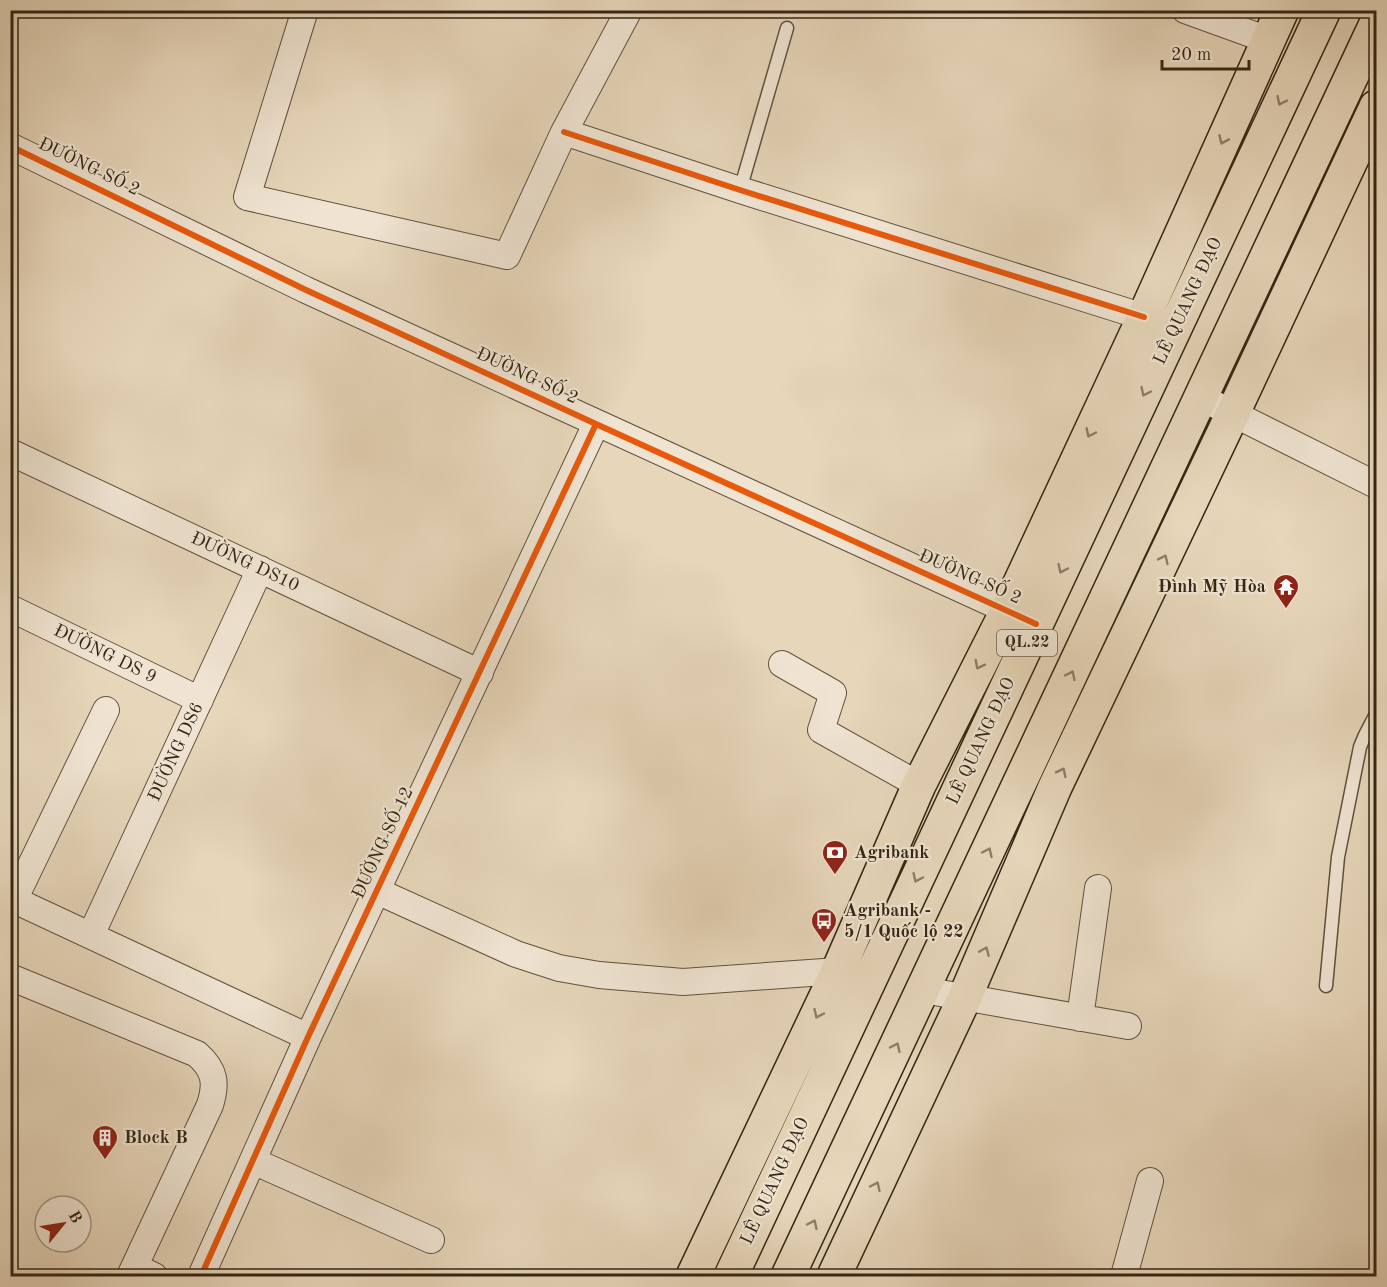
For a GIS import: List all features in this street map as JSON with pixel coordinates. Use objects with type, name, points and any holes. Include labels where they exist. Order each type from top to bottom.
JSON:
[{"type":"highway","name":"LÊ QUANG ĐẠO","points":[[693,1276],[838,971],[919,785],[1007,611],[1144,317],[1282,10]]},
{"type":"highway","name":"LÊ QUANG ĐẠO","points":[[731,1276],[1324,10]]},
{"type":"highway","name":"QL.22","points":[[788,1276],[1377,24]]},
{"type":"highway","points":[[834,1276],[965,997],[1055,787],[1377,107]]},
{"type":"street","points":[[305,10],[247,197],[507,256],[564,132],[630,10]]},
{"type":"street","points":[[1185,10],[1268,40]]},
{"type":"street","points":[[564,132],[1144,317]]},
{"type":"street","name":"ĐƯỜNG SỐ 2","points":[[10,146],[306,290],[1036,624]]},
{"type":"street","points":[[1202,398],[1377,485]]},
{"type":"street","name":"ĐƯỜNG SỐ 12","points":[[201,1276],[309,1037],[596,424]]},
{"type":"street","name":"ĐƯỜNG DS10","points":[[10,452],[480,673]]},
{"type":"street","name":"ĐƯỜNG DS6","points":[[91,936],[260,569]]},
{"type":"street","name":"ĐƯỜNG DS 9","points":[[10,608],[200,700]]},
{"type":"street","points":[[782,664],[833,693],[821,730],[919,785]]},
{"type":"street","points":[[106,710],[12,899],[309,1037]]},
{"type":"street","points":[[1080,1018],[1098,888]]},
{"type":"street","points":[[377,891],[516,954],[559,968],[599,975],[683,982],[838,971]]},
{"type":"street","points":[[10,976],[196,1054],[211,1070],[214,1092],[210,1105],[140,1273]]},
{"type":"street","points":[[923,990],[1128,1026]]},
{"type":"street","points":[[253,1161],[431,1240]]},
{"type":"street","points":[[1124,1276],[1150,1182]]},
{"type":"lane","points":[[740,190],[787,28]]},
{"type":"lane","points":[[1326,986],[1338,857],[1360,747],[1377,714]]},
{"type":"cycle path","points":[[564,132],[1144,317]]},
{"type":"cycle path","points":[[10,146],[306,290],[1036,624]]},
{"type":"cycle path","points":[[201,1276],[308,1037],[596,424]]},
{"type":"place","name":"Đình Mỹ Hòa","points":[[1286,610]]},
{"type":"place","name":"Agribank","points":[[835,876]]},
{"type":"place","name":"Agribank - 5/1 Quốc lộ 22","points":[[824,944]]},
{"type":"place","name":"Block B","points":[[105,1161]]}]
